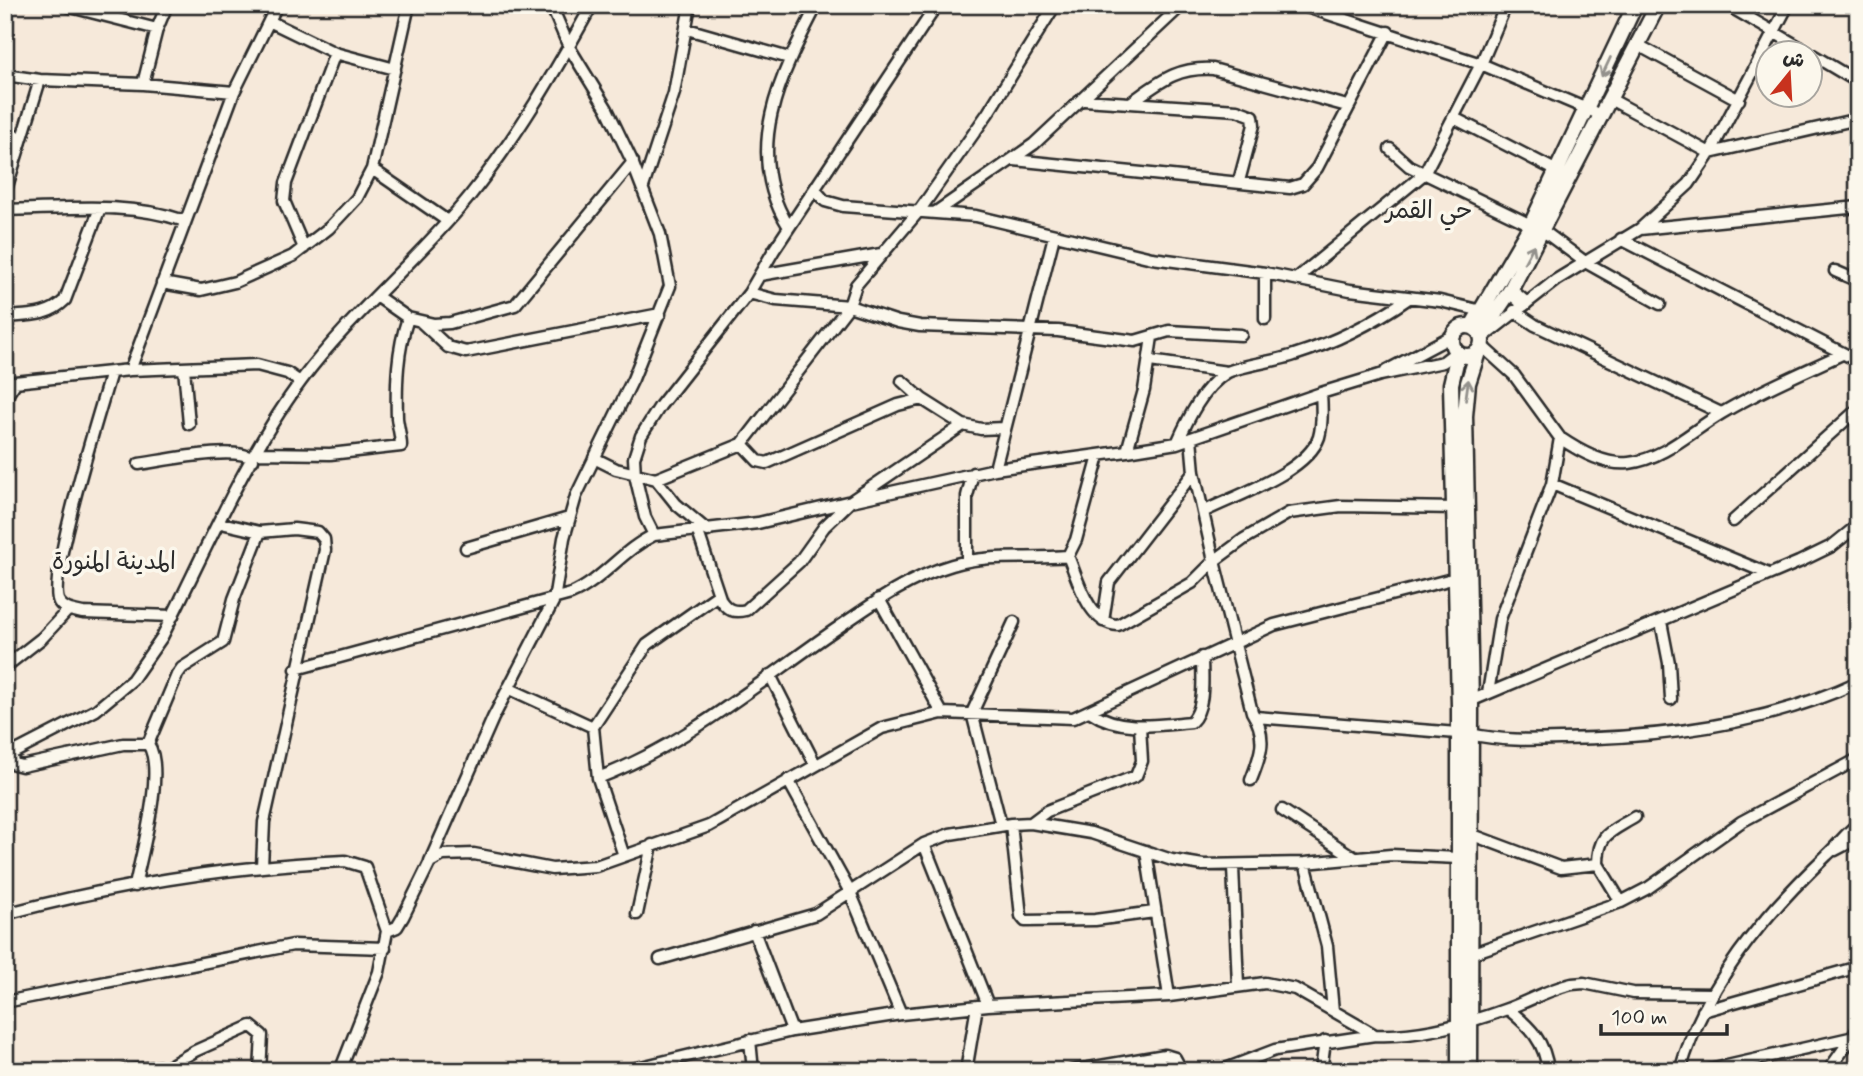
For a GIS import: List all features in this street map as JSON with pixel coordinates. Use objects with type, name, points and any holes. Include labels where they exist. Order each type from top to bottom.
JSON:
[{"type":"street","points":[[63,5],[157,30]]},
{"type":"street","points":[[143,84],[157,30],[167,5]]},
{"type":"street","points":[[130,370],[234,92],[277,5]]},
{"type":"street","points":[[162,283],[201,290],[235,282],[293,256],[329,228],[357,198],[372,169],[409,5]]},
{"type":"street","points":[[387,931],[397,927],[403,918],[508,688],[554,600],[569,518],[576,496],[660,314],[670,286],[669,268],[643,187],[607,109],[569,47],[551,5]]},
{"type":"street","points":[[148,744],[123,744],[22,766],[14,764],[8,756],[96,710],[116,694],[147,660],[173,616],[255,457],[300,382],[467,199],[515,136],[592,5]]},
{"type":"street","points":[[643,187],[674,93],[690,5]]},
{"type":"street","points":[[789,227],[779,209],[774,191],[768,129],[773,99],[789,58],[817,5]]},
{"type":"street","points":[[594,458],[635,475],[656,479],[742,444],[849,306],[856,285],[919,211],[988,113],[1055,5]]},
{"type":"street","points":[[936,213],[1014,160],[1084,100],[1182,5]]},
{"type":"street","points":[[1301,5],[1481,64],[1524,85],[1594,112]]},
{"type":"street","points":[[1296,279],[1424,174],[1481,64],[1506,5]]},
{"type":"street","points":[[1537,227],[1594,112],[1634,5]]},
{"type":"street","points":[[296,669],[554,600],[594,582],[639,542],[654,535],[758,523],[973,473],[1177,443],[1380,375],[1432,365],[1457,353],[1469,356],[1510,299],[1557,171],[1594,112],[1610,99],[1658,5]]},
{"type":"street","points":[[1727,5],[1783,38]]},
{"type":"street","points":[[815,190],[825,201],[843,206],[976,216],[1152,258],[1455,303],[1482,312],[1585,262],[1640,229],[1689,184],[1710,153],[1788,5]]},
{"type":"street","points":[[654,535],[645,517],[635,475],[636,449],[648,424],[749,293],[932,7]]},
{"type":"street","points":[[269,21],[335,53],[395,69]]},
{"type":"street","points":[[687,29],[789,58]]},
{"type":"street","points":[[1014,160],[1290,188],[1303,184],[1317,168],[1388,32]]},
{"type":"street","points":[[1638,45],[1739,100]]},
{"type":"street","points":[[304,248],[284,201],[286,183],[335,53]]},
{"type":"street","points":[[1825,62],[1858,82]]},
{"type":"street","points":[[1130,103],[1159,82],[1191,68],[1213,69],[1347,106]]},
{"type":"street","points":[[5,75],[40,80],[143,84],[234,92]]},
{"type":"street","points":[[5,193],[20,137],[40,80]]},
{"type":"street","points":[[1610,99],[1710,153],[1858,118]]},
{"type":"street","points":[[1084,100],[1237,110],[1253,116],[1254,125],[1239,181]]},
{"type":"street","points":[[1454,118],[1557,171]]},
{"type":"street","points":[[5,135],[20,137]]},
{"type":"street","points":[[1390,149],[1409,166],[1424,174],[1537,227],[1585,262],[1660,304]]},
{"type":"street","points":[[378,297],[408,318],[450,323],[515,305],[632,162]]},
{"type":"street","points":[[372,169],[446,220]]},
{"type":"street","points":[[1640,229],[1858,207]]},
{"type":"street","points":[[5,211],[100,208],[157,211],[184,221]]},
{"type":"street","points":[[5,317],[42,314],[55,309],[65,300],[100,208]]},
{"type":"street","points":[[995,469],[1003,428],[1054,236]]},
{"type":"street","points":[[1621,239],[1842,354],[1856,357]]},
{"type":"street","points":[[760,275],[881,254]]},
{"type":"street","points":[[1835,271],[1858,281]]},
{"type":"street","points":[[1265,273],[1265,319]]},
{"type":"street","points":[[749,293],[769,299],[849,306],[909,324],[1031,329],[1135,341],[1169,331],[1241,335]]},
{"type":"street","points":[[1150,361],[1227,372],[1273,362],[1331,342],[1364,327],[1409,298]]},
{"type":"street","points":[[1510,299],[1535,325],[1721,413]]},
{"type":"street","points":[[1470,1071],[1464,1021],[1459,858],[1465,734],[1465,416],[1468,383],[1479,339],[1482,312]]},
{"type":"street","points":[[419,321],[449,347],[466,352],[660,314]]},
{"type":"street","points":[[139,464],[227,453],[255,457],[330,454],[401,446],[397,419],[398,370],[408,318]]},
{"type":"street","points":[[1380,375],[1452,336],[1460,327],[1479,339],[1514,376],[1560,439],[1579,451],[1626,464],[1677,444],[1721,413],[1842,354]]},
{"type":"street","points":[[1452,336],[1457,353],[1451,384],[1456,578],[1465,703]]},
{"type":"street","points":[[1127,451],[1150,361],[1152,337]]},
{"type":"street","points":[[5,383],[130,370],[257,365],[287,373],[300,382]]},
{"type":"street","points":[[184,368],[189,424]]},
{"type":"street","points":[[111,372],[61,554],[57,595],[60,604],[68,610],[173,616]]},
{"type":"street","points":[[1177,443],[1194,411],[1227,372]]},
{"type":"street","points":[[902,381],[922,399],[963,425],[981,429],[1003,428]]},
{"type":"street","points":[[5,398],[16,382]]},
{"type":"street","points":[[1205,511],[1292,467],[1309,455],[1320,431],[1321,393]]},
{"type":"street","points":[[742,444],[758,461],[767,463],[898,405],[922,399]]},
{"type":"street","points":[[1733,521],[1858,409]]},
{"type":"street","points":[[656,479],[703,531],[718,595],[728,610],[746,610],[799,562],[824,527],[851,501],[963,425]]},
{"type":"street","points":[[1191,438],[1194,472],[1205,511],[1214,561],[1264,747],[1251,780]]},
{"type":"street","points":[[1489,692],[1500,619],[1552,484],[1560,439]]},
{"type":"street","points":[[1068,556],[1076,540],[1099,456]]},
{"type":"street","points":[[1103,621],[1109,582],[1194,472]]},
{"type":"street","points":[[967,561],[966,505],[973,473]]},
{"type":"street","points":[[1552,484],[1769,574]]},
{"type":"street","points":[[1068,556],[1091,609],[1103,621],[1118,625],[1192,583],[1214,561],[1289,513],[1340,506],[1456,508]]},
{"type":"street","points":[[466,548],[569,518]]},
{"type":"street","points":[[220,523],[260,532],[307,529],[318,532],[324,539],[325,550],[296,669],[264,822],[262,866]]},
{"type":"street","points":[[1465,703],[1661,622],[1832,546],[1858,525]]},
{"type":"street","points":[[135,886],[154,781],[155,758],[148,744],[182,668],[223,642],[234,599],[260,532]]},
{"type":"street","points":[[598,778],[676,742],[879,599],[927,574],[967,561],[1001,556],[1068,556]]},
{"type":"street","points":[[430,862],[443,855],[474,854],[537,867],[570,870],[596,866],[709,826],[882,728],[942,713],[1073,718],[1091,712],[1202,657],[1292,619],[1456,578]]},
{"type":"street","points":[[624,856],[598,778],[593,727],[647,645],[718,595]]},
{"type":"street","points":[[879,599],[942,713]]},
{"type":"street","points":[[5,667],[42,638],[68,610]]},
{"type":"street","points":[[1014,622],[972,713],[1006,825],[1021,916],[1025,920],[1095,920],[1154,912]]},
{"type":"street","points":[[1661,622],[1670,663],[1671,699]]},
{"type":"street","points":[[1091,712],[1104,719],[1140,726],[1191,722],[1195,719],[1201,698],[1202,657]]},
{"type":"street","points":[[770,675],[815,764]]},
{"type":"street","points":[[1256,717],[1465,734],[1504,740],[1593,739],[1707,728],[1806,702],[1858,682]]},
{"type":"street","points":[[508,688],[593,727]]},
{"type":"street","points":[[1031,824],[1046,811],[1136,776],[1142,761],[1140,726]]},
{"type":"street","points":[[1459,1071],[1470,954],[1470,834],[1465,734]]},
{"type":"street","points":[[1470,954],[1621,902],[1648,888],[1741,822],[1858,759]]},
{"type":"street","points":[[788,780],[850,892],[901,1014]]},
{"type":"street","points":[[1282,810],[1356,858]]},
{"type":"street","points":[[1621,902],[1598,864],[1598,844],[1607,834],[1635,817]]},
{"type":"street","points":[[660,959],[816,914],[924,844],[950,834],[1006,825],[1031,824],[1091,833],[1186,863],[1233,867],[1391,855],[1459,858]]},
{"type":"street","points":[[1680,1071],[1703,1011],[1754,932],[1858,824]]},
{"type":"street","points":[[1470,834],[1561,868],[1598,864]]},
{"type":"street","points":[[1829,853],[1858,838]]},
{"type":"street","points":[[924,844],[988,1005]]},
{"type":"street","points":[[637,914],[652,845]]},
{"type":"street","points":[[1146,851],[1169,996]]},
{"type":"street","points":[[5,914],[135,886],[262,866],[345,861],[360,864],[368,874],[378,913],[387,931],[385,948],[366,1008],[340,1071]]},
{"type":"street","points":[[1305,863],[1326,946],[1333,1011]]},
{"type":"street","points":[[1233,867],[1238,985]]},
{"type":"street","points":[[754,931],[792,1031]]},
{"type":"street","points":[[5,1002],[293,945],[385,948]]},
{"type":"street","points":[[1703,1011],[1858,967]]},
{"type":"street","points":[[624,1071],[792,1031],[901,1014],[988,1005],[1169,996],[1265,983],[1295,989],[1375,1035]]},
{"type":"street","points":[[1220,1071],[1266,1053],[1325,1041],[1429,1032],[1507,1009],[1557,987],[1584,983],[1633,993],[1713,994]]},
{"type":"street","points":[[966,1071],[977,1006]]},
{"type":"street","points":[[1507,1009],[1533,1029],[1543,1048],[1548,1071]]},
{"type":"street","points":[[124,1071],[166,1069],[195,1051],[251,1026],[262,1035],[260,1071]]},
{"type":"street","points":[[1828,1071],[1858,1029]]},
{"type":"street","points":[[1705,1071],[1850,1038]]},
{"type":"street","points":[[750,1040],[753,1071]]},
{"type":"street","points":[[1321,1071],[1325,1041]]},
{"type":"street","points":[[1071,1071],[1165,1055],[1175,1058],[1182,1071]]},
{"type":"district","name":"حي القمر","points":[[1429,211]]},
{"type":"district","name":"المدينة المنورة","points":[[114,562]]}]
